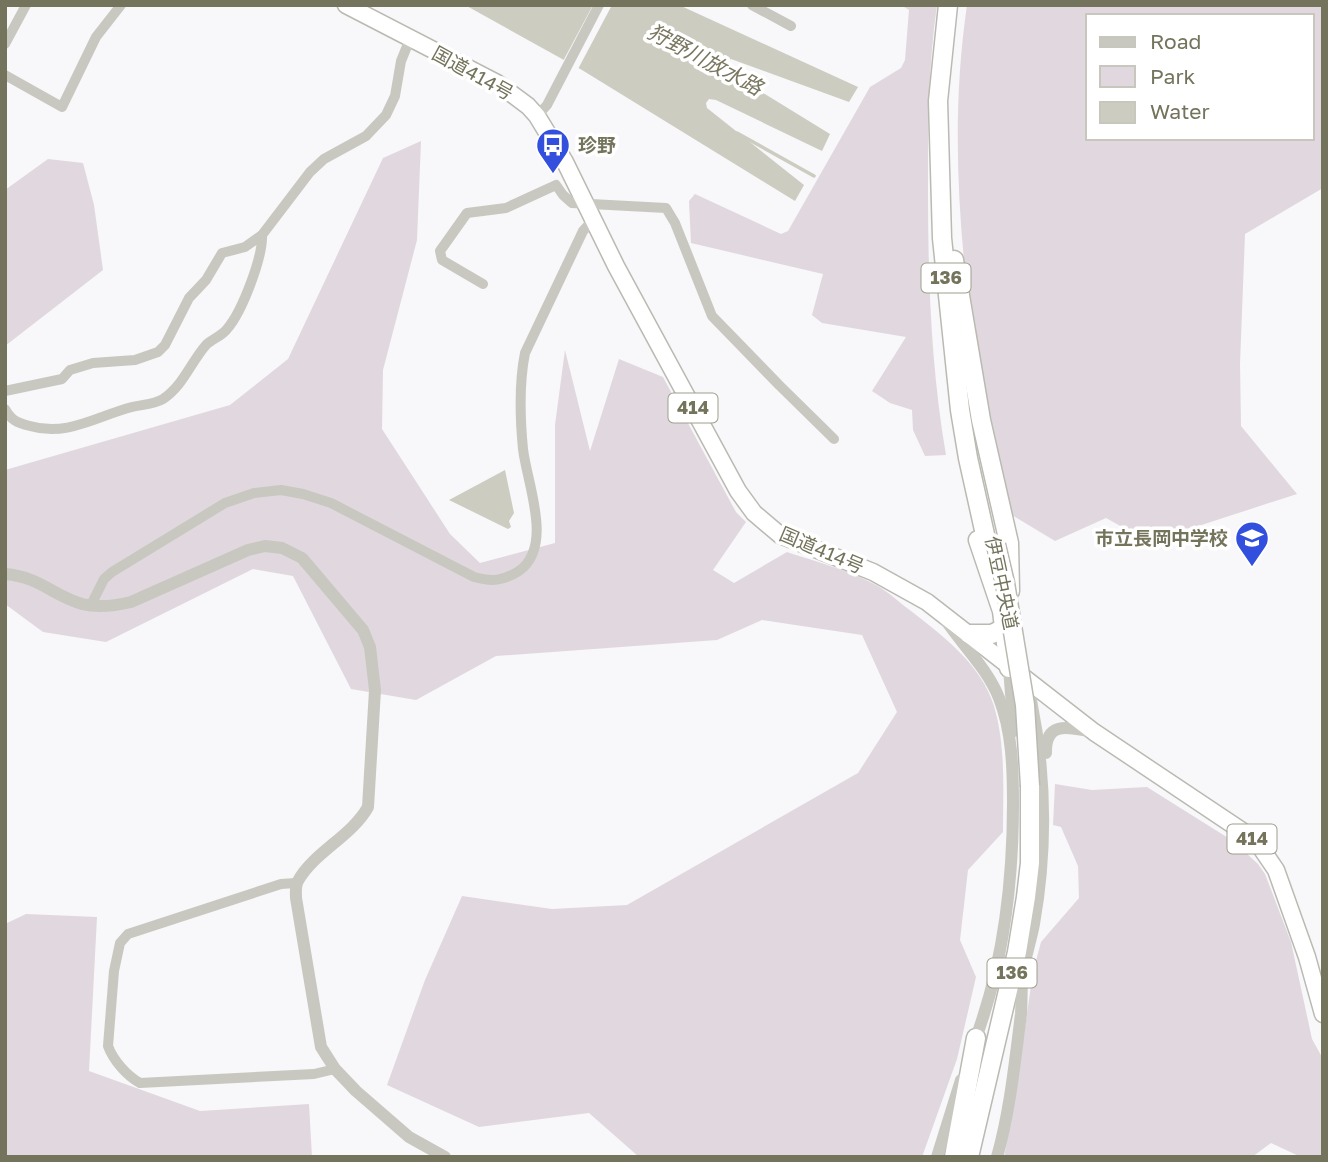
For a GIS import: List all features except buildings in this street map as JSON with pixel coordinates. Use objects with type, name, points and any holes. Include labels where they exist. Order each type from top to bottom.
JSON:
[{"type":"highway","name":"国道414号","points":[[346,5],[497,83],[537,116],[565,162],[616,266],[732,479],[754,513],[780,535],[873,572],[938,610],[1094,732],[1236,825],[1261,848],[1276,870],[1320,991],[1323,1014]]},
{"type":"highway","name":"伊豆中央道","points":[[948,5],[938,101],[947,242],[974,457],[992,547],[1005,583],[1023,692],[1030,863],[1017,952],[968,1151]]},
{"type":"highway","name":"伊豆中央道","points":[[947,242],[944,136],[954,5]]},
{"type":"highway","points":[[947,242],[940,263],[954,444],[973,524],[996,590],[1009,668]]},
{"type":"highway","points":[[947,242],[981,420],[1009,543],[1011,604],[1028,683]]},
{"type":"highway","points":[[969,634],[992,634],[1004,628]]},
{"type":"highway","points":[[968,1151],[991,1087],[1023,973]]},
{"type":"highway","points":[[954,1157],[976,1038]]},
{"type":"street","points":[[5,44],[10,25],[26,5]]},
{"type":"street","points":[[5,75],[62,107],[96,37],[121,5]]},
{"type":"street","points":[[537,116],[547,105],[599,5]]},
{"type":"street","points":[[752,5],[791,26]]},
{"type":"street","points":[[5,391],[62,379],[70,370],[93,363],[135,360],[158,352],[165,345],[189,298],[206,280],[222,253],[245,247],[262,235],[310,172],[324,159],[366,136],[386,114],[395,96],[401,61],[410,39]]},
{"type":"street","points":[[483,284],[442,260],[440,251],[467,212],[506,208],[556,185],[572,203],[666,208],[680,235],[712,316],[834,439]]},
{"type":"street","points":[[91,606],[104,579],[112,572],[225,503],[254,493],[281,490],[331,503],[474,577],[491,582],[509,577],[525,566],[534,552],[537,532],[523,449],[522,369],[525,353],[583,231],[594,219]]},
{"type":"street","points":[[5,409],[15,422],[38,429],[64,429],[165,398],[180,383],[207,345],[225,332],[237,317],[262,248],[262,235]]},
{"type":"street","points":[[5,574],[29,577],[72,600],[91,606],[110,607],[131,602],[248,550],[265,546],[282,548],[302,558],[363,630],[372,655],[375,690],[368,807],[362,818],[296,883],[315,1022],[321,1047],[335,1069],[356,1091],[409,1137],[445,1157]]},
{"type":"street","points":[[938,610],[991,680],[999,699],[1010,744],[1028,787]]},
{"type":"street","points":[[997,1157],[1010,1096],[1021,1012],[1023,973],[1040,880],[1028,787],[1016,757],[1009,668]]},
{"type":"street","points":[[937,1157],[976,1038],[1002,938],[1038,735],[1028,683]]},
{"type":"street","points":[[1028,787],[1049,736],[1059,728],[1067,727],[1094,732]]},
{"type":"street","points":[[296,883],[281,884],[128,934],[120,943],[114,971],[108,1046],[112,1056],[133,1080],[140,1083],[314,1074],[335,1069]]},
{"type":"green space","points":[[901,5],[937,5],[929,98],[929,257],[931,323],[946,455],[925,456],[913,430],[912,410],[890,403],[872,391],[906,337],[822,323],[812,315],[823,274],[691,243],[689,201],[695,194],[781,234],[788,231],[870,87],[901,68],[905,60],[909,10]]},
{"type":"green space","points":[[967,5],[1323,5],[1323,188],[1245,234],[1240,364],[1241,426],[1297,494],[1149,542],[1106,518],[1055,541],[997,506],[970,318],[959,194],[960,69]]},
{"type":"green space","points":[[421,141],[417,240],[383,370],[382,429],[450,534],[480,563],[555,543],[555,425],[565,350],[590,451],[619,359],[663,377],[736,512],[746,522],[713,570],[734,583],[787,552],[860,577],[885,591],[948,641],[970,664],[988,691],[998,721],[1000,737],[1003,832],[968,870],[960,940],[976,977],[957,1059],[922,1157],[639,1157],[589,1113],[479,1127],[387,1085],[425,980],[462,896],[552,909],[627,905],[858,773],[897,712],[862,635],[762,620],[717,640],[496,656],[416,700],[351,689],[293,576],[253,569],[106,642],[43,632],[5,604],[5,470],[230,405],[288,359],[383,158]]},
{"type":"green space","points":[[48,159],[83,163],[94,205],[103,270],[5,346],[5,190]]},
{"type":"green space","points":[[1055,784],[1092,790],[1147,787],[1233,841],[1258,864],[1265,874],[1291,942],[1312,1039],[1323,1059],[1323,1157],[1301,1157],[1271,1143],[1252,1157],[1004,1157],[1033,972],[1041,942],[1079,898],[1078,866],[1061,827],[1053,825]]},
{"type":"green space","points":[[26,914],[97,917],[89,1071],[200,1111],[309,1104],[312,1157],[5,1157],[5,924]]},
{"type":"water","name":"狩野川放水路","points":[[465,5],[679,5],[858,87],[849,102],[731,59],[726,61],[729,72],[830,134],[822,151],[716,100],[709,99],[706,103],[707,108],[804,185],[795,201],[582,70]]},
{"type":"water","points":[[505,470],[514,513],[509,521],[511,527],[508,529],[449,500]]},
{"type":"pier","points":[[593,5],[612,5],[577,71],[562,63]]},
{"type":"waterway","points":[[737,133],[814,176]]},
{"type":"place","name":"珍野","points":[[553,175]]},
{"type":"place","name":"市立長岡中学校","points":[[1252,568]]}]
